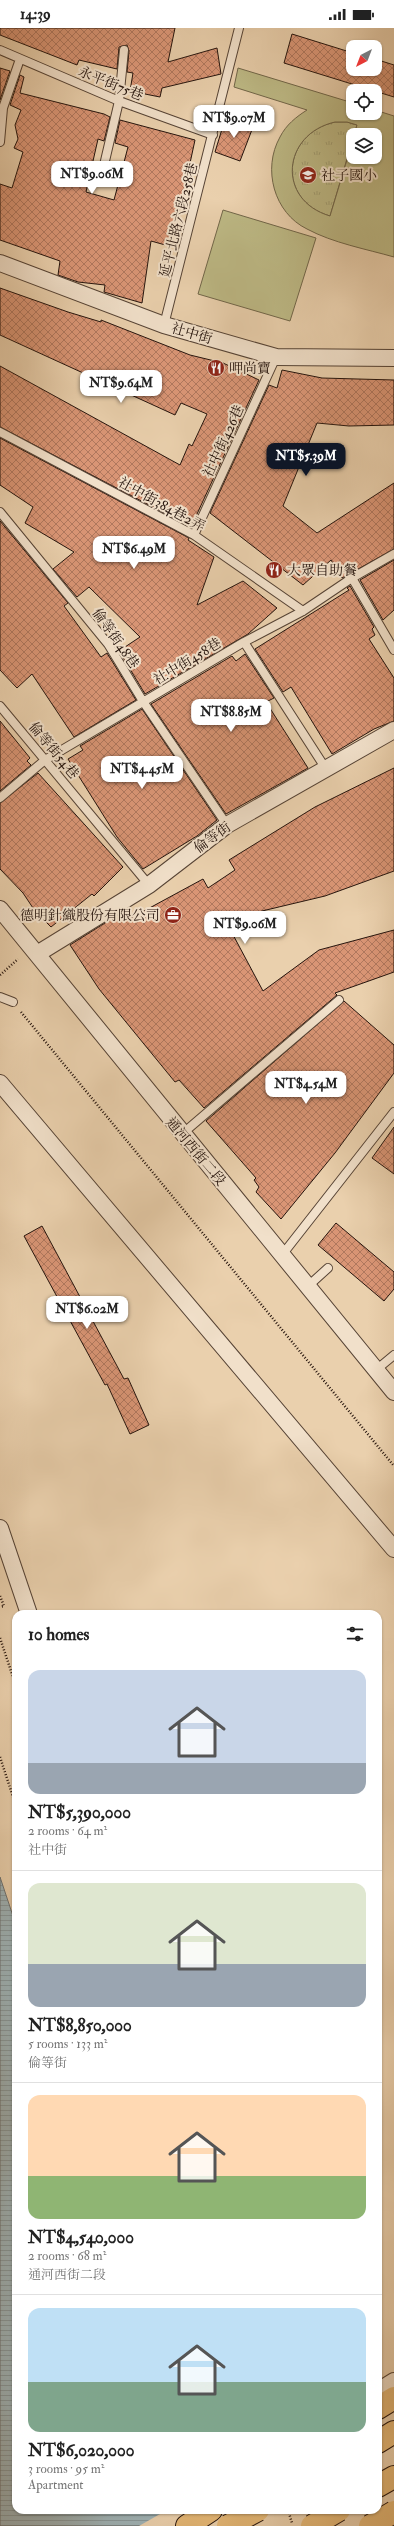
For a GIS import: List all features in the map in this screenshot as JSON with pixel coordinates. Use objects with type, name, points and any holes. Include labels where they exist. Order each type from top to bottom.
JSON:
[{"type":"highway","points":[[382,2406],[394,2398]]},
{"type":"highway","points":[[382,2440],[394,2432]]},
{"type":"highway","points":[[382,2484],[394,2477]]},
{"type":"highway","points":[[370,2526],[394,2512]]},
{"type":"highway","points":[[186,2526],[205,2514]]},
{"type":"highway","points":[[228,2526],[250,2514]]},
{"type":"highway","points":[[312,2526],[332,2514]]},
{"type":"street","name":"社中街","points":[[0,263],[164,325],[276,358],[394,358]]},
{"type":"street","name":"倫等街","points":[[36,954],[149,885],[227,825],[394,730]]},
{"type":"street","name":"通河西街二段","points":[[0,909],[394,1392]]},
{"type":"street","points":[[0,1083],[394,1549]]},
{"type":"street","points":[[0,1528],[28,1610]]},
{"type":"street","points":[[382,2388],[394,2381]]},
{"type":"street","points":[[327,2514],[330,2526]]},
{"type":"lane","name":"延平北路六段258巷","points":[[164,325],[239,28]]},
{"type":"lane","name":"永平街75巷","points":[[0,50],[20,60],[119,101],[213,135]]},
{"type":"lane","points":[[101,178],[119,101],[124,50]]},
{"type":"lane","points":[[0,142],[4,108],[20,60]]},
{"type":"lane","name":"社中街426巷","points":[[194,534],[276,358]]},
{"type":"lane","name":"社中街384巷2弄","points":[[0,432],[194,534],[303,611]]},
{"type":"lane","name":"倫等街48巷","points":[[0,512],[108,644],[144,703],[227,825]]},
{"type":"lane","name":"社中街458巷","points":[[0,798],[45,760],[144,703],[244,642],[303,611],[352,578],[394,554]]},
{"type":"lane","points":[[352,578],[394,650]]},
{"type":"lane","points":[[244,642],[326,769]]},
{"type":"lane","name":"倫等街54巷","points":[[0,706],[149,885]]},
{"type":"lane","points":[[0,997],[12,1002]]},
{"type":"lane","points":[[182,1134],[339,1000]]},
{"type":"lane","points":[[282,1255],[394,1112]]},
{"type":"lane","points":[[307,1287],[328,1268]]},
{"type":"lane","points":[[376,1370],[394,1355]]},
{"type":"path","points":[[12,1002],[394,1466]]},
{"type":"path","points":[[0,1596],[4,1606],[0,1607]]},
{"type":"path","points":[[0,1638],[12,1674]]},
{"type":"path","points":[[0,1757],[12,1794]]},
{"type":"path","points":[[289,2514],[293,2526]]},
{"type":"green space","points":[[238,68],[346,101],[346,120],[382,120],[382,112],[394,116],[394,257],[339,242],[317,234],[296,222],[286,212],[279,201],[274,189],[272,176],[272,163],[275,149],[285,129],[299,115],[307,110],[234,87]],"holes":[[[335,122],[347,122],[357,125],[356,128],[382,128],[382,164],[346,163],[330,216],[313,208],[301,196],[294,182],[292,168],[296,153],[304,140],[317,129]]]},
{"type":"green space","points":[[335,122],[347,122],[357,125],[356,128],[346,128],[346,162],[330,216],[313,208],[301,196],[294,182],[292,168],[296,153],[304,140],[317,129]]},
{"type":"green space","points":[[223,210],[316,238],[290,321],[198,294]]},
{"type":"shaded area","points":[[0,1877],[12,1913],[12,2514],[196,2514],[198,2526],[0,2526]]},
{"type":"pier","points":[[160,2514],[198,2514],[200,2526],[139,2526]]},
{"type":"building","points":[[0,28],[175,28],[168,62],[217,48],[221,74],[162,88],[160,97],[130,91],[133,73],[127,72],[129,51],[127,45],[119,47],[117,69],[79,60],[77,65],[0,35]]},
{"type":"building","points":[[292,34],[346,51],[346,76],[382,76],[382,61],[394,65],[394,97],[382,93],[382,84],[352,84],[284,63]]},
{"type":"building","points":[[0,68],[10,71],[0,100]]},
{"type":"building","points":[[20,75],[24,77],[20,93],[104,114],[110,117],[104,141],[98,139],[86,192],[114,200],[128,147],[115,143],[120,120],[195,140],[187,177],[189,177],[169,246],[151,241],[142,303],[104,292],[105,285],[78,282],[58,275],[60,261],[0,240],[0,184],[12,188],[23,152],[14,148],[18,139],[15,125],[21,110],[10,105]]},
{"type":"building","points":[[226,116],[253,127],[240,161],[215,152]]},
{"type":"building","points":[[0,288],[68,312],[101,322],[101,320],[190,355],[223,363],[259,380],[191,527],[0,427],[0,366],[180,465],[189,444],[192,446],[207,414],[181,403],[175,415],[0,335]]},
{"type":"building","points":[[282,370],[322,378],[394,380],[394,425],[349,426],[317,423],[283,506],[317,533],[394,483],[394,549],[342,578],[331,560],[303,585],[210,513],[269,385],[277,388]]},
{"type":"building","points":[[0,438],[189,538],[188,540],[214,557],[197,605],[243,581],[277,608],[248,634],[145,694],[119,651],[140,637],[89,587],[77,597],[53,569],[74,552],[25,523],[33,507],[0,485]]},
{"type":"building","points":[[0,521],[68,603],[64,606],[101,657],[107,653],[136,700],[74,737],[32,674],[17,688],[0,670]]},
{"type":"building","points":[[394,560],[394,610],[383,620],[360,580]]},
{"type":"building","points":[[350,586],[374,627],[372,629],[375,635],[369,639],[394,678],[394,721],[374,729],[332,754],[291,687],[283,692],[255,649],[349,590],[347,588]]},
{"type":"building","points":[[245,654],[274,698],[266,702],[308,768],[226,814],[151,704],[232,656],[236,661]]},
{"type":"building","points":[[142,709],[217,820],[197,836],[143,869],[117,837],[68,759],[83,750],[80,746]]},
{"type":"building","points":[[0,721],[30,758],[27,761],[31,765],[0,791]]},
{"type":"building","points":[[394,768],[394,871],[325,896],[262,911],[231,931],[263,991],[319,950],[394,930],[394,972],[335,993],[337,995],[204,1108],[179,1080],[175,1082],[99,989],[70,945],[124,911],[131,918],[203,879],[208,888],[235,870],[229,860],[315,807]]},
{"type":"building","points":[[38,773],[123,867],[94,896],[92,894],[51,927],[35,911],[23,893],[0,869],[0,803]]},
{"type":"building","points":[[344,1001],[394,1045],[394,1073],[335,1153],[281,1219],[256,1192],[259,1187],[254,1180],[256,1178],[206,1121]]},
{"type":"building","points":[[394,1127],[394,1174],[372,1158]]},
{"type":"building","points":[[336,1223],[394,1272],[394,1289],[384,1301],[318,1245]]},
{"type":"building","points":[[42,1226],[124,1379],[128,1378],[149,1425],[130,1434],[107,1384],[105,1385],[24,1236]]},
{"type":"place","name":"社子國小","points":[[308,175]]},
{"type":"place","name":"呷尚寶","points":[[216,368]]},
{"type":"place","name":"大眾自助餐","points":[[274,570]]},
{"type":"place","name":"德明針織股份有限公司","points":[[173,915]]}]
